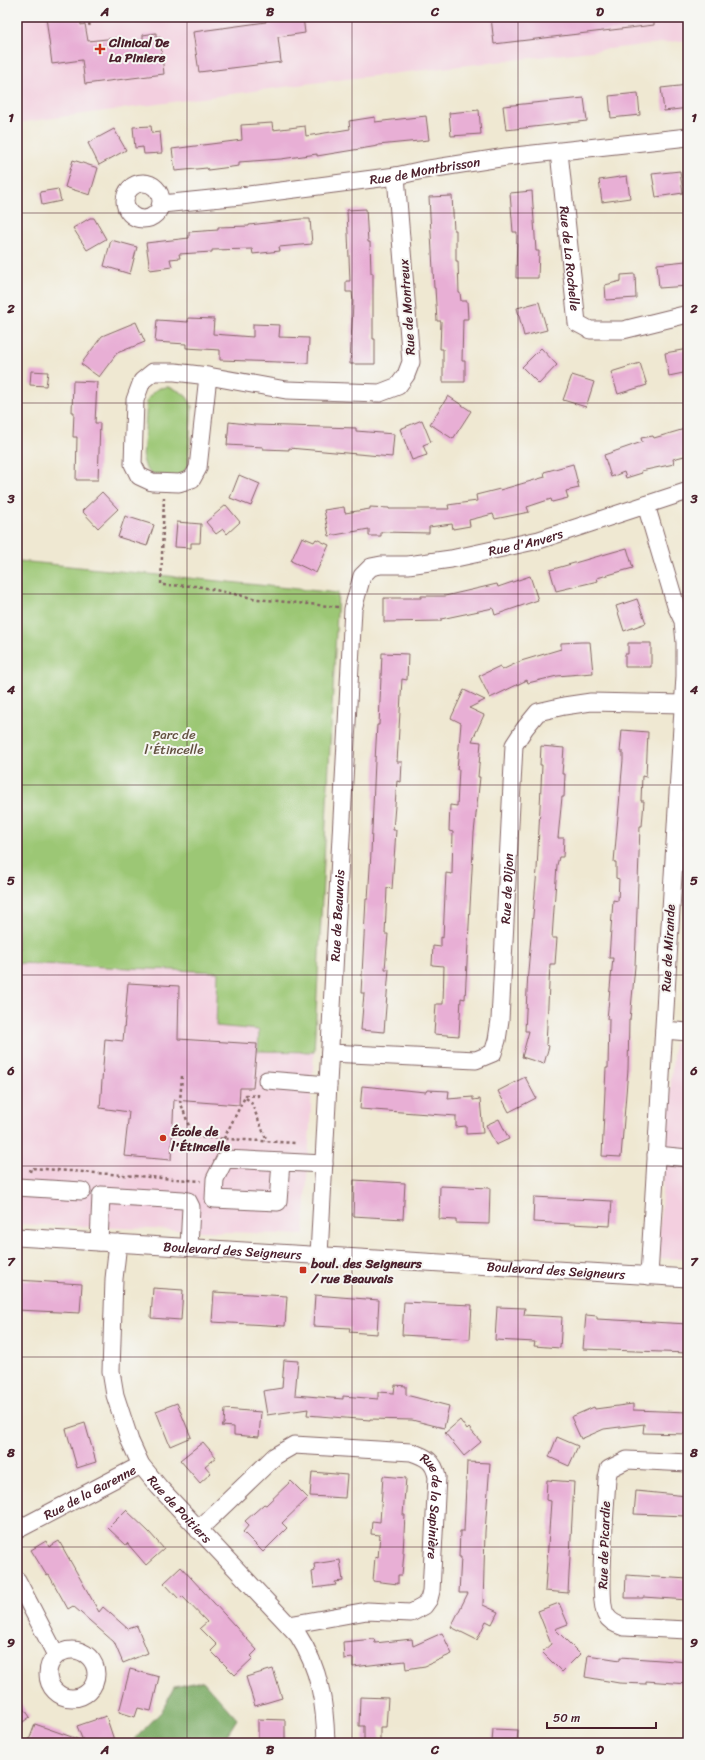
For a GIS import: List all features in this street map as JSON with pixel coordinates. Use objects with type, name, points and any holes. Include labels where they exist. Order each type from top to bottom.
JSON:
[{"type":"street","name":"Rue de Montbrisson","points":[[162,204],[241,196],[396,176],[423,170],[498,158],[688,137]]},
{"type":"street","name":"Rue de La Rochelle","points":[[559,152],[577,323],[590,330],[623,330],[688,314]]},
{"type":"street","name":"Rue de Montreux","points":[[208,376],[198,468],[192,479],[179,484],[152,482],[139,476],[133,464],[135,400],[142,381],[153,372],[175,372],[208,376],[286,390],[380,393],[398,386],[406,375],[411,362],[396,176]]},
{"type":"street","name":"Rue d'Anvers","points":[[362,576],[371,567],[381,565],[408,565],[452,559],[539,540],[688,491]]},
{"type":"street","name":"Rue de Mirande","points":[[646,505],[676,606],[683,621],[685,656],[649,1276]]},
{"type":"street","name":"Rue de Beauvais","points":[[319,1256],[353,609],[362,576]]},
{"type":"street","name":"Rue de Dijon","points":[[330,1053],[476,1060],[493,1053],[497,1040],[500,1020],[514,745],[538,712],[591,702],[682,704]]},
{"type":"street","points":[[664,1030],[688,1032]]},
{"type":"street","points":[[268,1080],[328,1085]]},
{"type":"street","points":[[656,1155],[688,1158]]},
{"type":"street","points":[[281,1162],[324,1164]]},
{"type":"street","points":[[17,1187],[82,1191]]},
{"type":"street","points":[[99,1242],[101,1195],[188,1201],[191,1207],[189,1247]]},
{"type":"street","name":"Boulevard des Seigneurs","points":[[17,1237],[688,1278]]},
{"type":"street","name":"Rue de Poitiers","points":[[118,1243],[114,1279],[111,1371],[115,1395],[130,1441],[141,1465],[159,1487],[289,1625],[305,1647],[317,1672],[324,1703],[326,1743]]},
{"type":"street","name":"Rue de la Sapinière","points":[[198,1530],[275,1456],[294,1445],[411,1452],[421,1455],[435,1467],[437,1477],[432,1591],[429,1600],[424,1606],[411,1613],[367,1611],[289,1625]]},
{"type":"street","name":"Rue de Picardie","points":[[688,1463],[627,1460],[609,1469],[607,1478],[602,1594],[606,1616],[615,1624],[624,1626],[688,1630]]},
{"type":"street","name":"Rue de la Garenne","points":[[17,1530],[141,1465]]},
{"type":"street","points":[[17,1580],[56,1655]]},
{"type":"path","points":[[88,17],[90,28]]},
{"type":"path","points":[[164,483],[161,584],[197,586],[257,599],[353,609]]},
{"type":"path","points":[[182,1076],[180,1101],[193,1137],[296,1143]]},
{"type":"path","points":[[246,1098],[251,1102],[267,1141]]},
{"type":"path","points":[[31,1168],[203,1181]]},
{"type":"shaded area","points":[[17,17],[688,17],[688,40],[320,82],[17,123]]},
{"type":"shaded area","name":"École de l'Étincelle","points":[[17,963],[218,972],[216,1026],[259,1030],[259,1051],[314,1052],[304,1235],[17,1224]]},
{"type":"shaded area","points":[[674,1043],[688,1043],[688,1259],[657,1258]]},
{"type":"green space","points":[[168,387],[183,394],[192,406],[188,465],[179,477],[154,475],[146,469],[143,459],[147,400],[154,391],[160,388]]},
{"type":"green space","name":"Parc de l'Étincelle","points":[[19,561],[338,593],[314,1052],[258,1051],[259,1030],[216,1026],[218,972],[17,963],[17,590]]},
{"type":"green space","points":[[203,1681],[237,1719],[222,1743],[131,1743],[162,1711],[174,1687]]},
{"type":"building","points":[[46,17],[80,17],[81,25],[85,24],[88,41],[116,38],[117,43],[143,40],[143,35],[156,33],[156,38],[160,37],[164,74],[85,84],[82,60],[52,64]]},
{"type":"building","points":[[265,17],[303,17],[305,33],[278,37],[281,62],[199,72],[193,32],[266,22]]},
{"type":"building","points":[[491,17],[654,17],[654,25],[494,44]]},
{"type":"building","points":[[688,85],[688,108],[664,111],[661,88]]},
{"type":"building","points":[[638,93],[640,115],[611,118],[609,96]]},
{"type":"building","points":[[584,98],[587,121],[506,130],[503,106]]},
{"type":"building","points":[[479,110],[481,134],[451,136],[449,113]]},
{"type":"building","points":[[426,116],[429,140],[378,145],[317,156],[317,154],[281,159],[239,162],[239,166],[208,170],[207,168],[175,171],[172,149],[242,140],[241,125],[272,123],[273,130],[305,126],[306,136],[350,129],[349,121],[375,117],[375,122]]},
{"type":"building","points":[[151,126],[152,133],[160,132],[162,153],[144,154],[143,147],[135,148],[133,127]]},
{"type":"building","points":[[114,129],[126,150],[99,165],[88,143]]},
{"type":"building","points":[[73,160],[98,168],[90,195],[65,187]]},
{"type":"building","points":[[680,171],[683,193],[656,197],[652,174]]},
{"type":"building","points":[[627,176],[630,198],[602,202],[599,180]]},
{"type":"building","points":[[58,189],[61,201],[42,205],[40,192]]},
{"type":"building","points":[[532,191],[536,251],[539,251],[538,278],[516,278],[517,232],[513,232],[510,193]]},
{"type":"building","points":[[452,196],[454,230],[456,230],[456,261],[458,261],[459,293],[461,301],[467,301],[468,319],[463,319],[462,361],[465,361],[465,382],[443,382],[443,349],[440,349],[441,321],[437,321],[434,288],[429,197]]},
{"type":"building","points":[[366,209],[368,242],[370,242],[371,273],[373,273],[373,339],[375,339],[375,364],[350,364],[353,302],[352,292],[346,292],[346,281],[350,281],[347,210]]},
{"type":"building","points":[[90,218],[94,218],[106,239],[87,250],[73,228]]},
{"type":"building","points":[[310,219],[312,244],[279,247],[280,251],[253,254],[252,249],[212,250],[212,252],[179,254],[180,258],[170,259],[172,267],[150,270],[146,243],[189,238],[189,232],[218,230],[218,227],[249,226]]},
{"type":"building","points":[[111,240],[137,247],[130,274],[104,266]]},
{"type":"building","points":[[686,261],[688,286],[659,288],[657,264]]},
{"type":"building","points":[[635,274],[636,298],[606,300],[605,285],[621,281],[621,275]]},
{"type":"building","points":[[539,302],[547,330],[524,336],[517,308]]},
{"type":"building","points":[[188,318],[214,319],[213,334],[253,337],[253,324],[280,325],[279,337],[309,338],[308,363],[220,360],[220,350],[186,348],[186,344],[155,342],[157,320],[188,322]]},
{"type":"building","points":[[136,322],[145,342],[117,353],[99,377],[81,364],[102,336]]},
{"type":"building","points":[[541,348],[557,365],[539,384],[522,367]]},
{"type":"building","points":[[688,349],[688,372],[669,376],[665,353]]},
{"type":"building","points":[[640,363],[647,385],[618,394],[611,372]]},
{"type":"building","points":[[31,371],[48,372],[46,386],[30,385]]},
{"type":"building","points":[[572,375],[594,382],[586,407],[563,400]]},
{"type":"building","points":[[73,381],[97,382],[95,423],[100,423],[98,480],[76,480],[77,437],[73,437]]},
{"type":"building","points":[[448,396],[471,411],[453,439],[430,424]]},
{"type":"building","points":[[422,420],[431,442],[423,445],[427,455],[412,460],[400,429]]},
{"type":"building","points":[[229,422],[255,425],[356,428],[356,431],[394,434],[392,457],[289,448],[289,450],[263,449],[263,447],[227,445]]},
{"type":"building","points":[[688,428],[688,455],[673,459],[674,464],[641,471],[642,473],[626,478],[624,472],[611,477],[604,455],[642,442],[641,438],[653,436],[654,438]]},
{"type":"building","points":[[573,464],[579,488],[566,491],[568,498],[552,502],[551,499],[527,507],[529,512],[495,519],[493,514],[469,520],[470,526],[453,529],[452,524],[429,527],[429,533],[381,532],[381,536],[369,536],[369,529],[329,536],[324,510],[344,507],[345,513],[370,509],[370,507],[389,509],[449,509],[448,505],[477,501],[476,495],[500,490],[545,477],[544,472]]},
{"type":"building","points":[[239,475],[260,484],[251,506],[230,498]]},
{"type":"building","points":[[102,492],[118,509],[98,528],[82,511]]},
{"type":"building","points":[[226,505],[240,522],[227,534],[223,529],[216,534],[206,522]]},
{"type":"building","points":[[125,516],[154,525],[147,546],[118,537]]},
{"type":"building","points":[[177,522],[201,524],[200,543],[191,543],[191,548],[175,547]]},
{"type":"building","points":[[302,537],[314,542],[316,539],[329,545],[316,573],[291,561]]},
{"type":"building","points":[[627,548],[633,568],[597,578],[598,581],[556,591],[550,570]]},
{"type":"building","points":[[530,576],[538,600],[495,615],[493,608],[441,619],[441,621],[384,622],[384,598],[421,598],[421,596],[445,596],[497,584],[498,587]]},
{"type":"building","points":[[637,599],[646,623],[624,631],[616,606]]},
{"type":"building","points":[[590,642],[593,673],[557,676],[528,683],[527,680],[490,698],[479,676],[500,666],[502,670],[521,661],[561,649],[561,643]]},
{"type":"building","points":[[628,643],[651,643],[651,667],[625,667],[625,654],[628,654]]},
{"type":"building","points":[[382,653],[408,654],[407,680],[402,679],[397,762],[402,762],[401,782],[397,781],[393,830],[396,830],[392,889],[387,888],[385,934],[388,934],[385,969],[389,969],[384,1032],[361,1030],[364,993],[361,993],[366,899],[368,899],[371,853]]},
{"type":"building","points":[[464,690],[485,700],[469,708],[484,715],[472,741],[481,742],[478,777],[480,777],[474,833],[465,999],[461,998],[459,1036],[434,1034],[436,1004],[443,1004],[444,966],[432,965],[433,946],[441,947],[441,937],[443,938],[446,873],[452,874],[453,832],[449,831],[450,805],[457,806],[459,769],[457,770],[461,723],[451,718]]},
{"type":"building","points":[[622,730],[648,732],[646,777],[642,776],[641,801],[644,801],[642,826],[640,826],[635,966],[629,1020],[628,1069],[621,1157],[602,1156],[606,1068],[608,1068],[609,1019],[607,1019],[613,958],[609,958],[613,900],[618,901],[619,879],[616,878],[616,862],[614,862],[623,760],[623,752],[620,752]]},
{"type":"building","points":[[541,746],[564,748],[562,774],[565,774],[564,797],[562,797],[558,838],[564,838],[563,857],[559,857],[557,865],[552,938],[557,938],[555,964],[550,964],[546,1045],[549,1046],[544,1064],[522,1057],[529,1031],[525,1031],[528,971],[537,870],[542,765],[540,765]]},
{"type":"building","points":[[128,983],[179,986],[178,1039],[257,1044],[253,1088],[240,1088],[239,1105],[174,1100],[171,1160],[124,1156],[129,1112],[100,1108],[105,1039],[123,1041]]},
{"type":"building","points":[[525,1077],[536,1098],[509,1112],[498,1091]]},
{"type":"building","points":[[362,1086],[426,1092],[427,1090],[449,1091],[448,1099],[473,1097],[473,1100],[480,1099],[483,1133],[466,1134],[466,1126],[456,1127],[456,1116],[360,1109]]},
{"type":"building","points":[[499,1119],[509,1139],[496,1145],[486,1125]]},
{"type":"building","points":[[354,1180],[405,1183],[403,1219],[353,1216]]},
{"type":"building","points":[[440,1186],[490,1188],[489,1224],[456,1223],[456,1220],[439,1219]]},
{"type":"building","points":[[534,1197],[612,1201],[610,1226],[533,1222]]},
{"type":"building","points":[[17,1280],[82,1284],[80,1313],[17,1310]]},
{"type":"building","points":[[153,1288],[183,1290],[181,1320],[151,1318]]},
{"type":"building","points":[[214,1292],[287,1296],[285,1326],[212,1322]]},
{"type":"building","points":[[315,1295],[379,1300],[377,1334],[349,1332],[350,1328],[313,1326]]},
{"type":"building","points":[[404,1302],[472,1305],[470,1339],[402,1335]]},
{"type":"building","points":[[497,1307],[525,1308],[524,1315],[562,1317],[560,1348],[534,1346],[535,1342],[495,1340]]},
{"type":"building","points":[[586,1315],[597,1316],[597,1319],[688,1324],[688,1353],[583,1349]]},
{"type":"building","points":[[284,1360],[298,1361],[295,1395],[343,1399],[343,1396],[378,1399],[378,1392],[394,1393],[395,1385],[406,1386],[406,1395],[449,1406],[444,1428],[412,1420],[370,1420],[307,1415],[308,1409],[267,1415],[263,1391],[282,1388]]},
{"type":"building","points":[[177,1403],[191,1437],[170,1446],[156,1411]]},
{"type":"building","points":[[633,1404],[633,1410],[688,1412],[688,1434],[643,1433],[644,1424],[604,1429],[581,1439],[571,1417],[594,1407],[595,1409]]},
{"type":"building","points":[[225,1409],[261,1412],[259,1437],[234,1435],[234,1427],[221,1426],[224,1424]]},
{"type":"building","points":[[460,1420],[467,1430],[469,1428],[481,1442],[464,1456],[445,1433]]},
{"type":"building","points":[[85,1423],[96,1462],[77,1468],[66,1429]]},
{"type":"building","points":[[557,1437],[578,1446],[569,1466],[549,1457]]},
{"type":"building","points":[[203,1442],[216,1457],[205,1466],[211,1473],[200,1483],[180,1460]]},
{"type":"building","points":[[467,1462],[490,1463],[485,1532],[483,1605],[498,1612],[492,1624],[486,1621],[477,1640],[451,1627],[468,1593],[459,1593],[461,1557],[459,1557],[460,1531],[464,1531]]},
{"type":"building","points":[[312,1472],[347,1475],[345,1498],[310,1496]]},
{"type":"building","points":[[383,1476],[406,1478],[403,1515],[405,1515],[404,1553],[402,1575],[398,1575],[398,1584],[373,1581],[375,1557],[378,1558],[380,1535],[371,1534],[372,1521],[380,1522]]},
{"type":"building","points":[[547,1480],[574,1482],[568,1593],[545,1591],[551,1501],[546,1500]]},
{"type":"building","points":[[291,1481],[308,1498],[282,1523],[287,1528],[263,1552],[243,1532],[249,1525],[245,1521],[264,1504],[266,1505]]},
{"type":"building","points":[[636,1491],[687,1496],[686,1516],[634,1514]]},
{"type":"building","points":[[126,1510],[164,1549],[146,1565],[127,1543],[126,1545],[108,1528]]},
{"type":"building","points":[[46,1541],[49,1547],[59,1541],[99,1612],[103,1607],[128,1629],[137,1626],[148,1653],[123,1663],[114,1642],[73,1606],[68,1609],[49,1575],[47,1576],[31,1550]]},
{"type":"building","points":[[340,1560],[343,1581],[335,1582],[336,1585],[314,1588],[312,1572],[315,1571],[314,1564]]},
{"type":"building","points":[[181,1567],[257,1650],[251,1656],[253,1658],[235,1675],[211,1651],[217,1645],[200,1628],[207,1622],[182,1596],[179,1599],[164,1583]]},
{"type":"building","points":[[626,1575],[688,1579],[688,1600],[643,1597],[625,1598]]},
{"type":"building","points":[[559,1603],[568,1624],[555,1629],[580,1654],[562,1672],[542,1652],[551,1644],[538,1611]]},
{"type":"building","points":[[442,1633],[452,1654],[425,1666],[406,1669],[405,1661],[353,1667],[353,1658],[344,1659],[343,1642],[374,1639],[375,1643],[412,1639],[413,1646]]},
{"type":"building","points":[[588,1655],[620,1660],[620,1657],[688,1662],[688,1684],[646,1681],[646,1684],[619,1683],[585,1677]]},
{"type":"building","points":[[130,1669],[159,1677],[151,1711],[138,1708],[135,1717],[119,1712]]},
{"type":"building","points":[[273,1669],[282,1698],[255,1706],[246,1677]]},
{"type":"building","points":[[360,1697],[388,1698],[386,1727],[380,1727],[380,1743],[364,1743],[364,1726],[359,1726]]},
{"type":"building","points":[[17,1698],[30,1717],[17,1726]]},
{"type":"building","points":[[106,1716],[114,1740],[105,1743],[92,1743],[90,1740],[84,1743],[28,1743],[35,1724],[83,1741],[77,1726]]},
{"type":"building","points":[[258,1719],[285,1720],[285,1743],[258,1743]]},
{"type":"building","points":[[493,1729],[518,1730],[517,1743],[492,1743]]},
{"type":"place","name":"Clinical De La Piniere","points":[[100,49]]},
{"type":"place","name":"École de l'Étincelle","points":[[163,1138]]},
{"type":"place","name":"boul. des Seigneurs / rue Beauvais","points":[[303,1270]]}]
